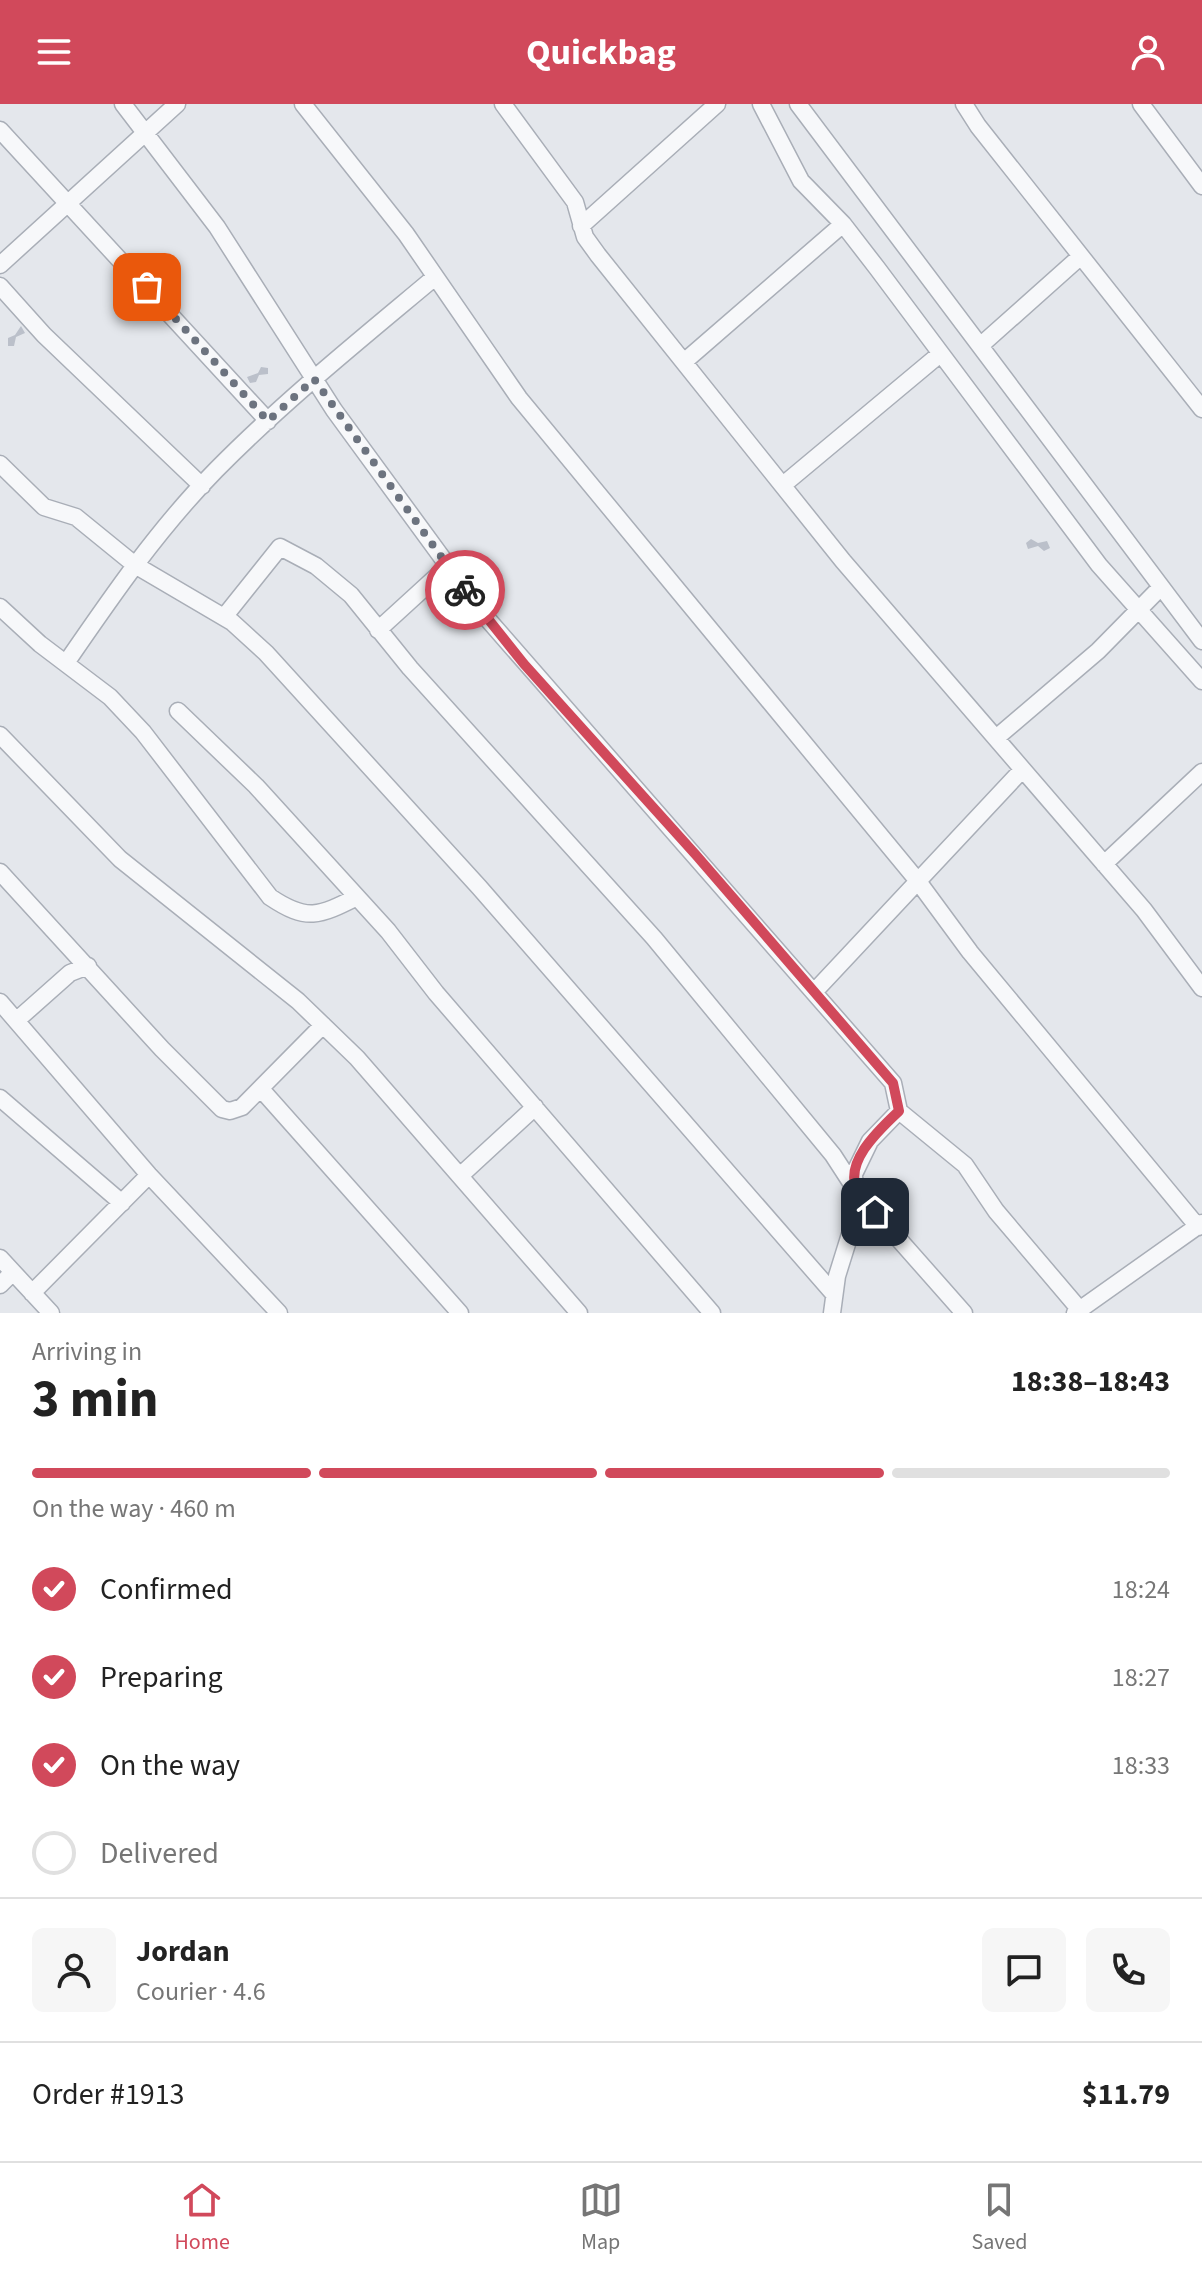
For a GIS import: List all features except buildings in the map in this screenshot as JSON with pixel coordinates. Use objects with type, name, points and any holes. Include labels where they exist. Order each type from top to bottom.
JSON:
[{"type":"street","points":[[123,104],[226,239],[314,379],[447,567],[524,664],[893,1083],[899,1111],[965,1165],[996,1211],[1077,1311],[1200,1225],[979,964],[917,880],[519,398],[435,277],[303,104]]},
{"type":"street","points":[[0,265],[177,104]]},
{"type":"street","points":[[503,104],[575,202],[581,226],[598,255],[843,561],[1104,864],[1202,988]]},
{"type":"street","points":[[581,226],[717,104]]},
{"type":"street","points":[[761,104],[801,181],[843,224],[1139,612],[1202,681]]},
{"type":"street","points":[[798,104],[1202,641]]},
{"type":"street","points":[[964,104],[978,126],[1202,409]]},
{"type":"street","points":[[1141,104],[1202,186]]},
{"type":"street","points":[[0,130],[268,421]]},
{"type":"street","points":[[685,361],[843,224]]},
{"type":"street","points":[[980,346],[1081,256]]},
{"type":"street","points":[[66,663],[135,565],[202,486],[314,379],[435,277]]},
{"type":"street","points":[[0,286],[44,335],[202,486]]},
{"type":"street","points":[[783,485],[940,354]]},
{"type":"street","points":[[0,464],[44,507],[76,517],[135,565],[224,617],[266,653],[433,836],[833,1293]]},
{"type":"street","points":[[224,617],[275,551],[283,547],[337,582],[654,938],[833,1155],[857,1192],[964,1313]]},
{"type":"street","points":[[378,630],[447,567]]},
{"type":"street","points":[[996,738],[1139,612],[1161,587]]},
{"type":"street","points":[[0,607],[110,697],[143,732],[270,897],[292,911],[316,915],[357,897]]},
{"type":"street","points":[[178,711],[256,786],[357,897],[712,1313]]},
{"type":"street","points":[[0,735],[120,859],[323,1025],[357,1058],[579,1313]]},
{"type":"street","points":[[815,991],[1022,770]]},
{"type":"street","points":[[1104,864],[1202,772]]},
{"type":"street","points":[[0,872],[162,1049],[222,1109],[236,1110],[261,1089],[323,1025]]},
{"type":"street","points":[[17,1020],[70,973],[88,966]]},
{"type":"street","points":[[0,1002],[149,1175],[279,1313]]},
{"type":"street","points":[[261,1089],[460,1313]]},
{"type":"street","points":[[0,1098],[34,1123],[122,1203]]},
{"type":"street","points":[[461,1175],[535,1107]]},
{"type":"street","points":[[832,1313],[833,1293],[853,1228],[857,1192],[854,1174],[870,1141],[899,1111]]},
{"type":"street","points":[[32,1293],[149,1175]]},
{"type":"street","points":[[0,1258],[51,1313]]},
{"type":"street","points":[[0,1285],[13,1272]]},
{"type":"way so far","points":[[147,287],[268,421],[314,379],[465,590]]},
{"type":"route","points":[[465,590],[524,664],[696,855],[893,1083],[899,1111],[870,1141],[854,1174],[857,1192],[875,1212]]}]
